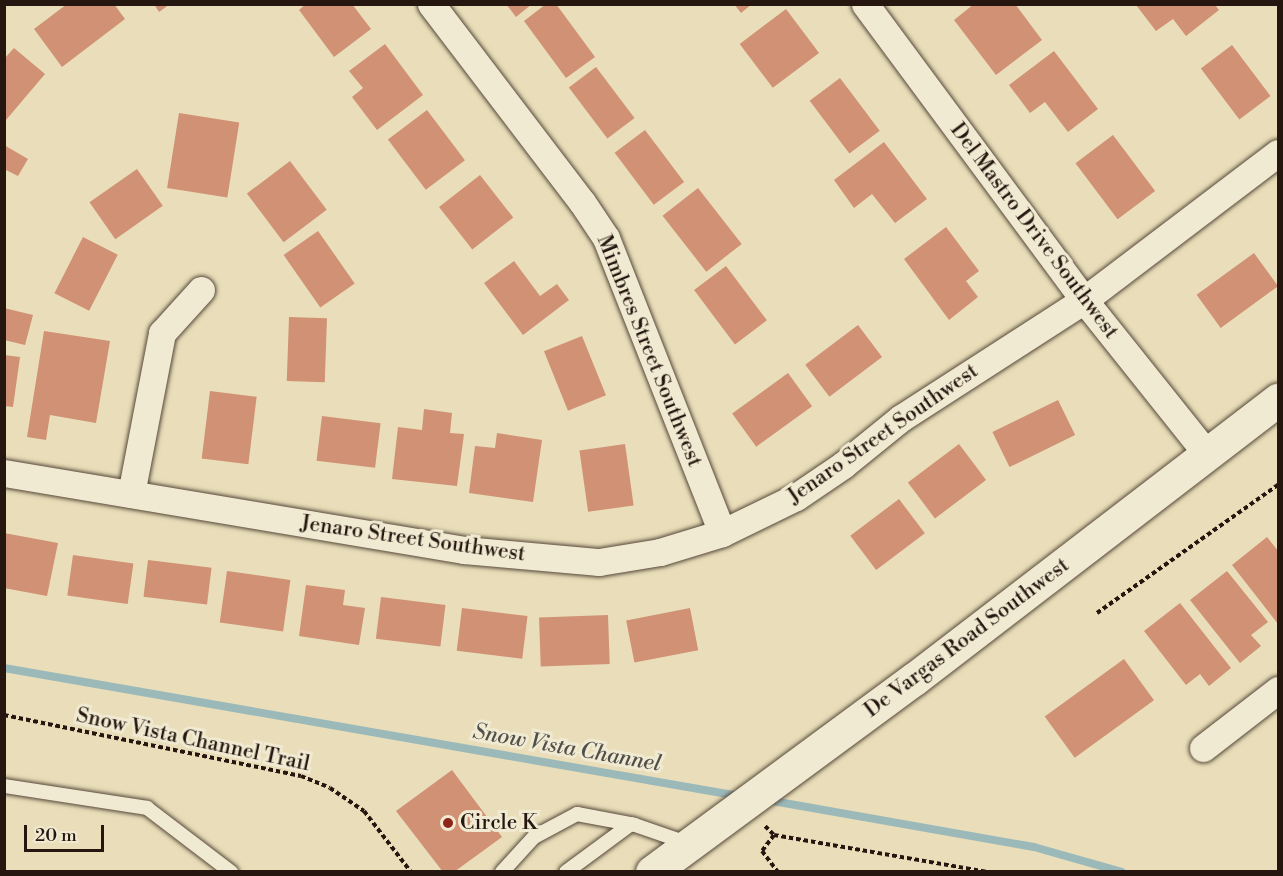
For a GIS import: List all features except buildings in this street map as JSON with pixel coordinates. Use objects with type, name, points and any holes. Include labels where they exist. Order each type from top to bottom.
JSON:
[{"type":"street","name":"Mimbres Street Southwest","points":[[431,4],[582,202],[606,238],[722,533]]},
{"type":"street","name":"Del Mastro Drive Southwest","points":[[865,4],[1084,300],[1207,454]]},
{"type":"street","name":"Jenaro Street Southwest","points":[[4,473],[464,550],[599,562],[660,552],[722,533],[796,497],[843,465],[901,418],[1084,300],[1278,153]]},
{"type":"street","points":[[131,494],[162,333],[201,290]]},
{"type":"street","name":"De Vargas Road Southwest","points":[[675,858],[741,805],[805,759],[1278,400]]},
{"type":"street","points":[[1203,748],[1278,690]]},
{"type":"lane","points":[[4,786],[147,808],[231,872]]},
{"type":"lane","points":[[502,872],[534,837],[578,814],[631,824],[675,858]]},
{"type":"lane","points":[[566,872],[631,824]]},
{"type":"path","points":[[1097,613],[1278,485]]},
{"type":"path","name":"Snow Vista Channel Trail","points":[[4,715],[301,776],[330,788],[364,811],[411,872]]},
{"type":"path","points":[[741,805],[774,835],[989,872]]},
{"type":"path","points":[[774,835],[762,851],[778,872]]},
{"type":"waterway","name":"Snow Vista Channel","points":[[4,668],[739,796]]},
{"type":"waterway","name":"Snow Vista Channel","points":[[767,800],[1034,847],[1122,872]]},
{"type":"place","name":"Circle K","points":[[448,823]]}]
